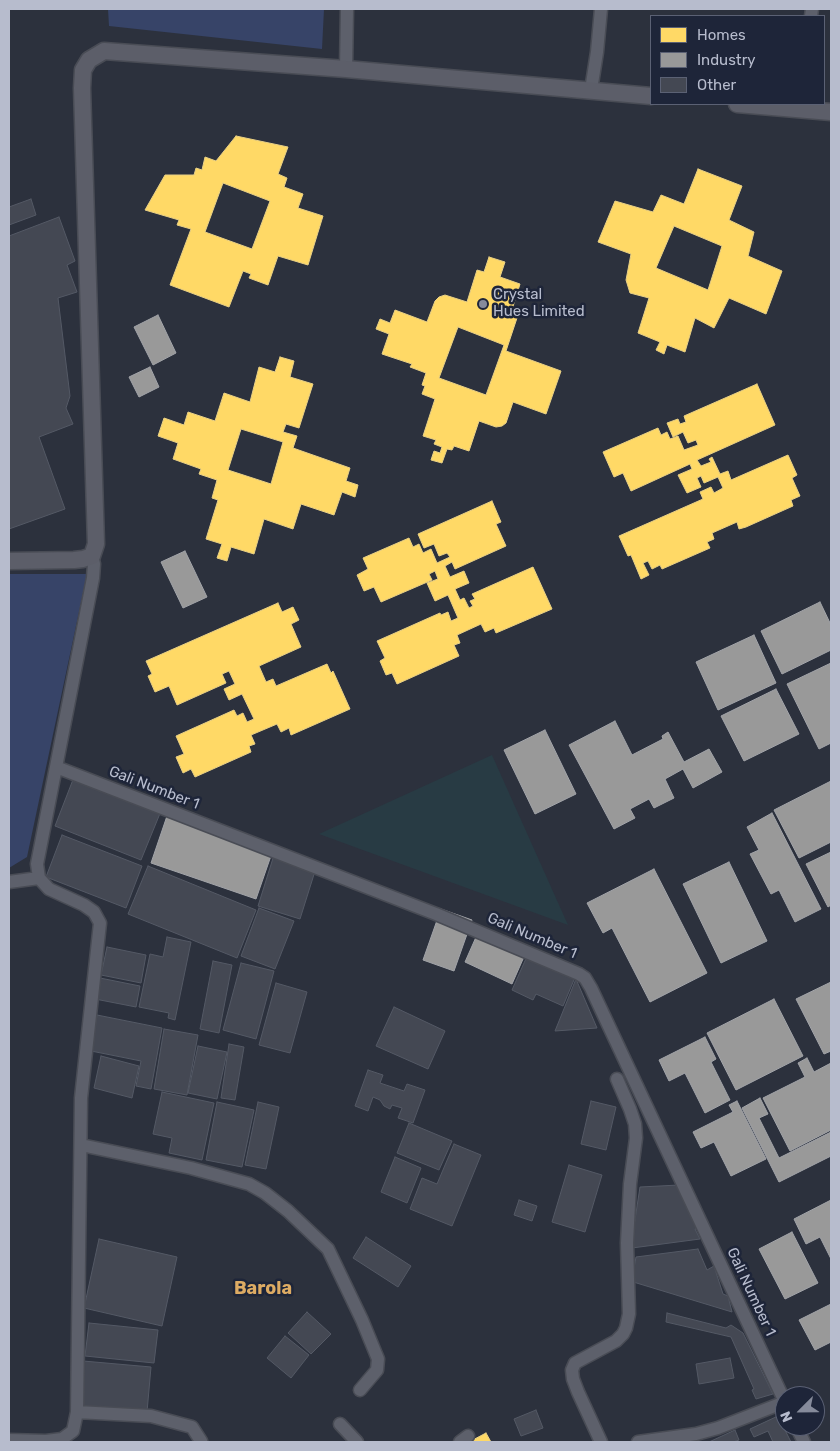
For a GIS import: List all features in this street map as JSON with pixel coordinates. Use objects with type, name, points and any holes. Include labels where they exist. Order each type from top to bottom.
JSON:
[{"type":"street","points":[[346,69],[347,9]]},
{"type":"street","points":[[591,90],[601,9]]},
{"type":"street","points":[[9,1440],[46,1441],[62,1438],[73,1431],[76,1412],[81,1098],[100,923],[94,912],[84,905],[49,890],[39,878],[36,864],[93,578],[94,564],[92,556],[96,544],[83,70],[89,60],[104,50],[650,96]]},
{"type":"street","points":[[758,105],[799,107],[831,112]]},
{"type":"street","points":[[9,561],[74,560],[92,556]]},
{"type":"street","name":"Gali Number 1","points":[[56,767],[436,914],[585,978],[778,1386]]},
{"type":"street","points":[[9,882],[39,878]]},
{"type":"street","points":[[601,1442],[578,1392],[572,1370],[575,1363],[616,1341],[626,1328],[629,1314],[627,1243],[630,1184],[636,1138],[635,1124],[617,1079]]},
{"type":"street","points":[[81,1145],[190,1168],[250,1184],[265,1192],[288,1211],[328,1249],[378,1359],[377,1370],[360,1390]]},
{"type":"street","points":[[638,1442],[696,1434],[718,1428],[775,1406]]},
{"type":"street","points":[[76,1412],[151,1416],[192,1427],[201,1440],[200,1442]]},
{"type":"street","points":[[340,1424],[357,1442]]},
{"type":"shaded area","points":[[492,755],[568,925],[319,834]]},
{"type":"water","points":[[108,9],[324,9],[322,49],[109,26]]},
{"type":"water","points":[[9,574],[87,574],[27,857],[9,868]]},
{"type":"building: Homes","points":[[236,136],[288,147],[278,174],[287,178],[284,187],[303,194],[298,208],[323,216],[308,265],[278,256],[268,285],[249,278],[251,274],[243,271],[229,307],[170,285],[191,229],[177,225],[179,220],[145,210],[165,175],[194,175],[196,168],[202,170],[205,157],[216,161]],"holes":[[[223,183],[270,201],[252,249],[205,232]]]},
{"type":"building: Homes","points":[[698,169],[742,186],[729,220],[754,232],[748,256],[782,271],[766,314],[729,298],[714,328],[695,318],[685,352],[667,345],[664,354],[656,350],[660,342],[638,333],[649,298],[630,293],[626,280],[631,254],[598,242],[615,201],[653,212],[661,195],[684,204]],"holes":[[[674,226],[722,246],[708,290],[656,268]]]},
{"type":"building: Homes","points":[[489,257],[505,262],[500,277],[520,284],[510,316],[517,318],[506,351],[561,371],[546,414],[513,402],[506,423],[496,427],[479,421],[469,451],[454,446],[452,450],[447,449],[442,463],[431,460],[434,451],[440,453],[442,447],[434,444],[436,440],[423,436],[435,399],[422,394],[425,386],[422,385],[426,373],[410,367],[412,364],[382,354],[389,334],[376,329],[380,319],[390,323],[395,310],[427,322],[435,301],[445,295],[467,302],[477,270],[484,272]],"holes":[[[458,327],[504,345],[486,395],[439,378]]]},
{"type":"building: Homes","points":[[280,357],[294,361],[290,377],[313,384],[299,428],[286,424],[283,432],[297,436],[293,448],[350,468],[346,481],[358,485],[355,497],[342,492],[334,515],[301,504],[293,529],[264,519],[254,554],[231,547],[227,561],[217,558],[222,544],[206,539],[218,500],[212,498],[217,480],[199,474],[201,469],[173,459],[178,443],[158,436],[164,418],[184,425],[188,412],[215,421],[224,393],[250,402],[259,367],[275,372]],"holes":[[[241,429],[283,442],[271,484],[228,470]]]},
{"type":"building: Homes","points":[[757,384],[775,425],[697,460],[701,466],[711,462],[709,459],[712,457],[720,474],[728,471],[731,480],[788,455],[797,475],[792,478],[800,496],[791,500],[793,506],[746,527],[739,529],[737,522],[712,533],[714,539],[707,542],[710,548],[662,569],[660,565],[652,569],[648,561],[643,563],[649,575],[641,579],[631,555],[628,556],[619,536],[703,499],[700,492],[711,487],[714,493],[723,488],[718,477],[704,483],[701,476],[697,478],[701,487],[687,493],[678,475],[692,469],[690,464],[631,491],[623,473],[614,477],[603,452],[658,428],[661,435],[667,432],[670,439],[678,436],[684,450],[698,445],[696,440],[688,443],[683,432],[673,437],[667,423],[678,419],[680,424],[686,422],[684,416]]},
{"type":"building: Homes","points":[[492,501],[501,522],[496,524],[506,546],[455,569],[452,562],[445,566],[450,577],[464,571],[469,583],[455,589],[460,600],[464,598],[469,608],[473,606],[470,601],[475,599],[472,594],[533,567],[552,609],[496,633],[494,628],[485,632],[481,624],[457,635],[460,643],[454,645],[459,656],[397,684],[392,673],[386,675],[380,661],[385,658],[377,641],[440,613],[441,615],[448,612],[451,621],[458,618],[448,595],[435,601],[427,583],[438,579],[435,571],[429,574],[432,580],[381,602],[374,587],[364,591],[357,575],[368,569],[363,558],[409,538],[413,547],[419,544],[423,553],[431,549],[437,563],[450,557],[447,553],[439,556],[434,544],[424,548],[418,534]]},
{"type":"building: Homes","points":[[278,603],[282,612],[293,607],[299,620],[291,624],[301,647],[259,666],[266,682],[273,679],[276,686],[327,664],[331,673],[333,671],[350,709],[291,735],[289,728],[281,732],[277,724],[251,735],[255,744],[249,746],[251,752],[195,777],[191,769],[183,773],[176,757],[184,754],[176,736],[234,710],[237,716],[243,713],[247,722],[254,719],[242,694],[229,700],[224,689],[235,684],[229,671],[222,674],[226,683],[177,705],[169,686],[155,692],[148,676],[152,674],[146,661]]},
{"type":"building: Homes","points":[[486,1433],[491,1442],[469,1442]]},
{"type":"building: Industry","points":[[158,315],[176,353],[153,365],[134,327]]},
{"type":"building: Industry","points":[[150,367],[159,387],[139,397],[129,377]]},
{"type":"building: Industry","points":[[185,551],[207,597],[183,608],[161,562]]},
{"type":"building: Industry","points":[[820,602],[831,625],[831,650],[782,674],[761,631]]},
{"type":"building: Industry","points":[[754,635],[776,683],[718,710],[696,662]]},
{"type":"building: Industry","points":[[831,663],[831,743],[819,749],[787,684]]},
{"type":"building: Industry","points":[[776,689],[799,734],[744,761],[721,716]]},
{"type":"building: Industry","points":[[615,721],[632,755],[663,739],[662,736],[668,732],[684,762],[709,749],[722,772],[693,788],[683,769],[665,779],[674,798],[654,808],[649,799],[630,809],[635,818],[614,829],[569,745]]},
{"type":"building: Industry","points":[[545,730],[576,794],[535,814],[504,750]]},
{"type":"building: Industry","points":[[831,781],[831,842],[799,858],[774,810]]},
{"type":"building: Industry","points":[[168,813],[273,850],[256,899],[151,863]]},
{"type":"building: Industry","points":[[772,813],[821,909],[795,922],[779,890],[771,894],[750,854],[759,850],[747,827]]},
{"type":"building: Industry","points":[[831,852],[831,905],[828,907],[806,864]]},
{"type":"building: Industry","points":[[729,862],[767,941],[721,963],[683,884]]},
{"type":"building: Industry","points":[[654,869],[707,973],[650,1002],[612,928],[603,933],[587,903]]},
{"type":"building: Industry","points":[[441,909],[472,920],[454,971],[423,960]]},
{"type":"building: Industry","points":[[480,928],[527,950],[512,984],[465,962]]},
{"type":"building: Industry","points":[[831,982],[831,1051],[824,1054],[796,999]]},
{"type":"building: Industry","points":[[774,999],[803,1056],[736,1090],[707,1033]]},
{"type":"building: Industry","points":[[705,1037],[716,1059],[711,1062],[730,1100],[705,1113],[685,1073],[669,1081],[659,1060]]},
{"type":"building: Industry","points":[[807,1058],[814,1072],[831,1063],[831,1130],[790,1151],[763,1098],[805,1077],[798,1063]]},
{"type":"building: Industry","points":[[760,1098],[768,1114],[759,1118],[779,1158],[831,1132],[831,1156],[779,1182],[742,1108]]},
{"type":"building: Industry","points":[[737,1101],[766,1159],[731,1176],[714,1142],[701,1148],[693,1132],[733,1112],[729,1105]]},
{"type":"building: Industry","points":[[831,1200],[831,1259],[820,1237],[806,1244],[794,1219]]},
{"type":"building: Industry","points":[[792,1232],[818,1283],[785,1299],[759,1249]]},
{"type":"building: Industry","points":[[831,1304],[831,1342],[815,1350],[799,1320]]},
{"type":"building: Other","points":[[31,199],[36,215],[9,225],[9,207]]},
{"type":"building: Other","points":[[59,217],[75,261],[67,265],[77,292],[58,298],[70,396],[66,408],[73,424],[39,437],[65,509],[9,529],[9,236]]},
{"type":"building: Other","points":[[74,777],[161,811],[141,860],[55,826]]},
{"type":"building: Other","points":[[62,835],[142,866],[126,908],[46,877]]},
{"type":"building: Other","points":[[274,855],[316,868],[300,919],[258,906]]},
{"type":"building: Other","points":[[148,866],[256,910],[237,958],[128,914]]},
{"type":"building: Other","points":[[259,908],[294,921],[275,969],[241,956]]},
{"type":"building: Other","points":[[167,937],[191,942],[175,1020],[168,1018],[169,1013],[139,1007],[150,954],[163,957]]},
{"type":"building: Other","points":[[107,947],[146,955],[141,983],[101,975]]},
{"type":"building: Other","points":[[528,954],[576,975],[563,1006],[536,994],[533,1000],[512,990]]},
{"type":"building: Other","points":[[213,961],[232,965],[219,1033],[200,1029]]},
{"type":"building: Other","points":[[241,963],[274,971],[256,1039],[223,1030]]},
{"type":"building: Other","points":[[100,978],[140,986],[136,1007],[95,999]]},
{"type":"building: Other","points":[[576,979],[597,1028],[555,1031]]},
{"type":"building: Other","points":[[276,983],[307,992],[290,1053],[259,1045]]},
{"type":"building: Other","points":[[394,1007],[445,1031],[428,1069],[376,1046]]},
{"type":"building: Other","points":[[97,1015],[162,1028],[151,1089],[136,1086],[141,1061],[91,1051]]},
{"type":"building: Other","points":[[164,1029],[198,1035],[187,1095],[154,1089]]},
{"type":"building: Other","points":[[229,1044],[244,1047],[235,1100],[221,1098]]},
{"type":"building: Other","points":[[198,1046],[227,1052],[217,1099],[188,1093]]},
{"type":"building: Other","points":[[101,1056],[139,1066],[132,1098],[94,1088]]},
{"type":"building: Other","points":[[368,1070],[383,1075],[380,1083],[404,1091],[407,1084],[425,1090],[413,1123],[398,1118],[402,1108],[392,1105],[390,1109],[384,1106],[380,1100],[373,1097],[368,1111],[355,1106]]},
{"type":"building: Other","points":[[162,1092],[214,1103],[202,1160],[169,1153],[172,1138],[153,1134]]},
{"type":"building: Other","points":[[591,1101],[616,1107],[606,1150],[581,1144]]},
{"type":"building: Other","points":[[217,1102],[254,1110],[242,1167],[206,1160]]},
{"type":"building: Other","points":[[258,1102],[279,1107],[266,1169],[245,1165]]},
{"type":"building: Other","points":[[409,1123],[452,1141],[439,1170],[397,1153]]},
{"type":"building: Other","points":[[454,1144],[481,1155],[452,1226],[410,1209],[422,1178],[437,1184]]},
{"type":"building: Other","points":[[395,1157],[421,1168],[407,1203],[381,1192]]},
{"type":"building: Other","points":[[569,1165],[602,1175],[585,1232],[552,1222]]},
{"type":"building: Other","points":[[679,1185],[688,1211],[695,1208],[703,1226],[695,1229],[700,1239],[632,1248],[640,1187]]},
{"type":"building: Other","points":[[519,1200],[537,1206],[532,1221],[514,1215]]},
{"type":"building: Other","points":[[366,1237],[411,1266],[398,1287],[353,1258]]},
{"type":"building: Other","points":[[99,1239],[177,1257],[162,1326],[84,1308]]},
{"type":"building: Other","points":[[698,1249],[707,1270],[714,1266],[723,1294],[728,1296],[732,1312],[630,1281],[631,1268],[634,1268],[636,1257]]},
{"type":"building: Other","points":[[307,1312],[331,1334],[311,1354],[288,1333]]},
{"type":"building: Other","points":[[667,1313],[726,1328],[731,1325],[743,1333],[773,1394],[756,1399],[752,1390],[754,1389],[731,1337],[666,1322]]},
{"type":"building: Other","points":[[89,1323],[158,1330],[154,1363],[85,1356]]},
{"type":"building: Other","points":[[285,1336],[309,1355],[291,1378],[267,1358]]},
{"type":"building: Other","points":[[730,1358],[734,1378],[699,1384],[696,1364]]},
{"type":"building: Other","points":[[83,1361],[151,1367],[147,1412],[79,1406]]},
{"type":"building: Other","points":[[536,1410],[543,1428],[521,1436],[514,1419]]},
{"type":"building: Other","points":[[775,1417],[775,1436],[788,1436],[791,1442],[773,1442],[768,1431],[754,1437],[750,1429]]},
{"type":"building: Other","points":[[735,1430],[739,1440],[733,1442],[709,1442]]},
{"type":"place","name":"Crystal Hues Limited","points":[[483,304]]},
{"type":"district","name":"Barola","points":[[263,1289]]}]
